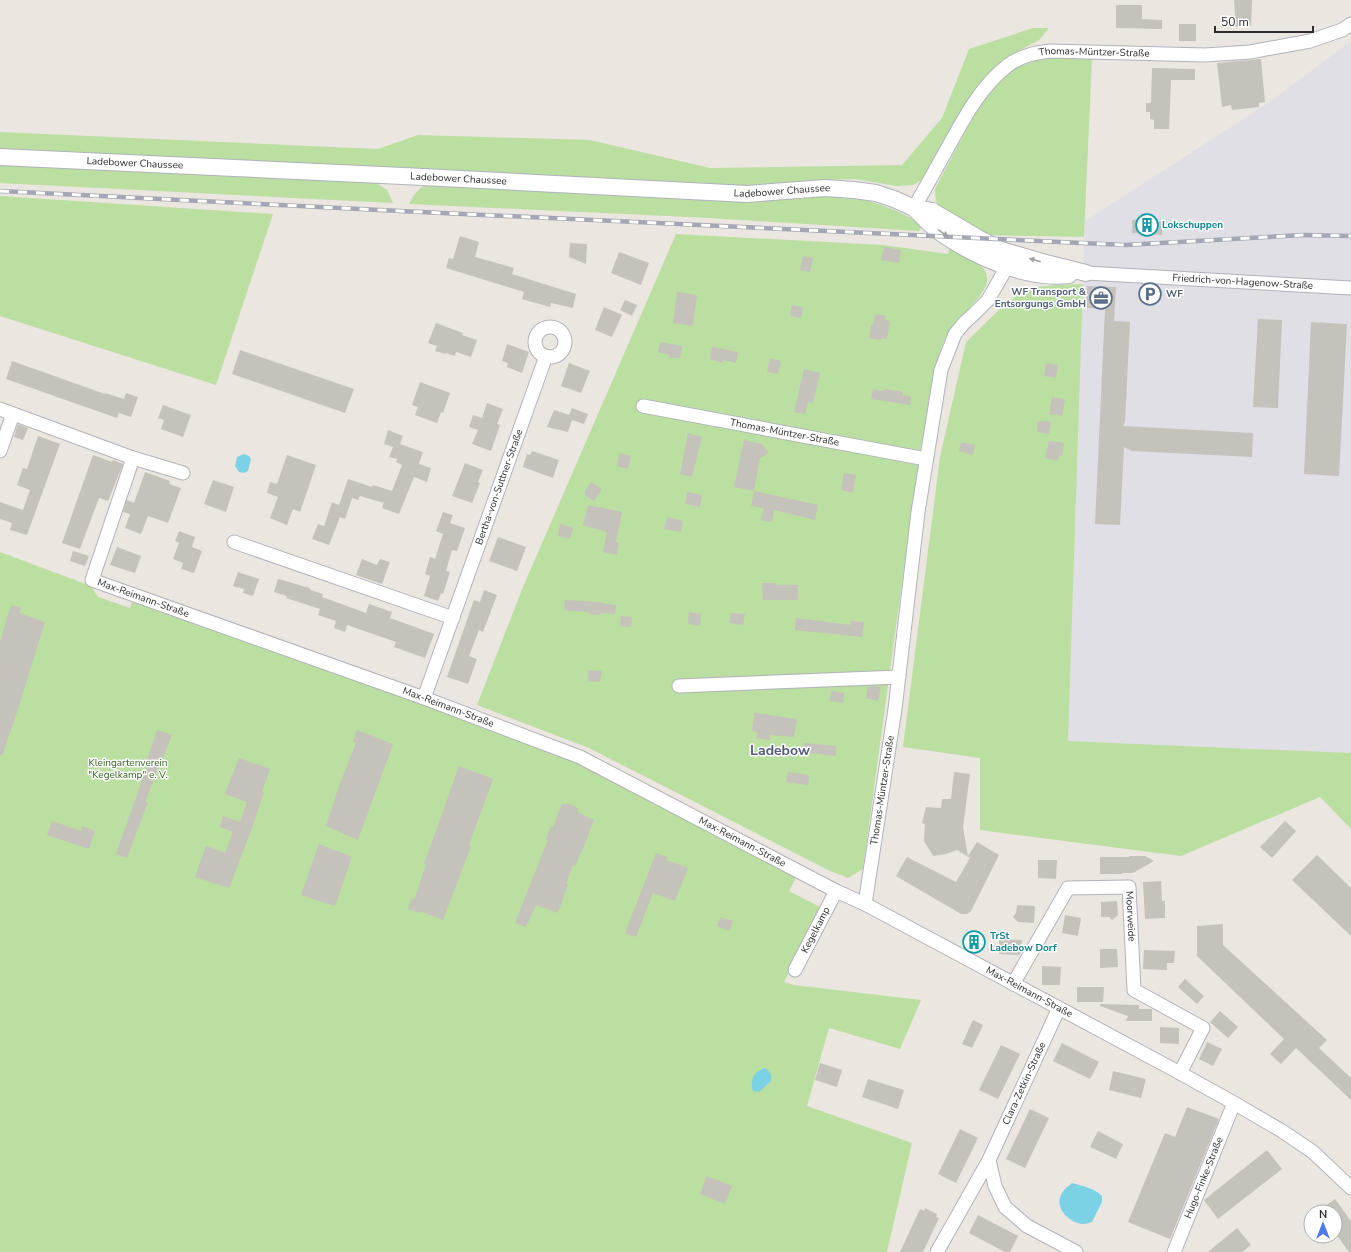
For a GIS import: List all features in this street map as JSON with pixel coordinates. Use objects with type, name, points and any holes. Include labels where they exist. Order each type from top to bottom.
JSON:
[{"type":"street","name":"Thomas-Müntzer-Straße","points":[[914,208],[961,123],[978,98],[993,78],[1008,65],[1022,57],[1036,52],[1050,51],[1205,55],[1250,52],[1310,41],[1342,30],[1351,24]]},
{"type":"street","name":"Ladebower Chaussee","points":[[0,157],[747,194],[825,188],[876,193],[914,208],[927,221],[971,251],[1009,260]]},
{"type":"street","name":"Thomas-Müntzer-Straße","points":[[865,904],[899,677],[918,512],[941,370],[955,334],[964,323],[988,300],[1009,260]]},
{"type":"street","name":"Friedrich-von-Hagenow-Straße","points":[[1009,260],[1044,275],[1065,276],[1086,274],[1351,288]]},
{"type":"street","name":"Bertha-von-Suttner-Straße","points":[[424,698],[546,356]]},
{"type":"street","name":"Thomas-Müntzer-Straße","points":[[643,406],[926,460]]},
{"type":"street","points":[[0,409],[133,458],[183,473]]},
{"type":"street","points":[[0,452],[13,414]]},
{"type":"street","name":"Max-Reimann-Straße","points":[[133,458],[92,580],[424,698],[580,757],[836,891],[865,904],[1234,1103],[1313,1152],[1351,1188]]},
{"type":"street","points":[[234,542],[453,618]]},
{"type":"street","points":[[679,686],[899,677]]},
{"type":"street","name":"Moorweide","points":[[1013,984],[1068,888],[1129,887],[1134,990],[1203,1028],[1180,1073]]},
{"type":"street","name":"Kegelkamp","points":[[795,970],[836,891]]},
{"type":"street","name":"Clara-Zetkin-Straße","points":[[937,1252],[989,1160],[1059,1008]]},
{"type":"street","name":"Hugo-Finke-Straße","points":[[1174,1252],[1234,1103]]},
{"type":"street","points":[[989,1160],[995,1186],[1005,1207],[1027,1226],[1076,1252]]},
{"type":"shaded area","points":[[1351,41],[1351,753],[1068,741],[1085,221],[1268,103]]},
{"type":"green space","points":[[1033,28],[1049,28],[1039,40],[1007,57],[992,70],[963,108],[923,179],[913,185],[896,186],[856,179],[747,186],[0,149],[0,132],[378,149],[418,135],[590,140],[710,168],[902,165],[942,118],[969,49]]},
{"type":"green space","points":[[1054,58],[1092,58],[1084,237],[980,235],[943,213],[936,201],[935,189],[982,100],[996,84],[1015,68],[1035,61]]},
{"type":"green space","points":[[0,164],[375,182],[387,190],[393,203],[0,183]]},
{"type":"green space","points":[[427,184],[846,196],[881,205],[907,216],[923,225],[919,231],[709,218],[409,204],[416,192]]},
{"type":"green space","points":[[0,196],[273,214],[216,385],[0,316]]},
{"type":"green space","points":[[676,234],[883,245],[948,254],[950,245],[974,259],[980,264],[987,275],[985,288],[948,334],[938,358],[925,440],[921,445],[919,458],[863,869],[848,878],[830,871],[589,748],[477,705],[523,587]]},
{"type":"green space","points":[[1083,284],[1068,741],[1351,753],[1351,829],[1320,797],[1181,856],[980,830],[980,758],[903,747],[940,457],[966,342],[1002,307],[1027,288]]},
{"type":"green space","name":"Kleingartenverein \"Kegelkamp\" e. V.","points":[[0,552],[91,586],[98,597],[130,608],[132,602],[422,703],[595,769],[798,874],[789,891],[822,908],[784,982],[794,985],[921,1000],[900,1049],[829,1028],[807,1106],[912,1143],[887,1252],[0,1252]]},
{"type":"water","points":[[244,454],[249,456],[251,459],[248,471],[244,473],[239,472],[235,466],[237,457]]},
{"type":"water","points":[[766,1068],[771,1074],[771,1081],[759,1092],[753,1091],[752,1079],[756,1073]]},
{"type":"water","points":[[1072,1183],[1092,1189],[1102,1196],[1102,1202],[1092,1222],[1082,1224],[1076,1222],[1066,1216],[1062,1211],[1060,1206],[1061,1195]]},
{"type":"building","points":[[1234,0],[1252,0],[1251,26],[1236,27]]},
{"type":"building","points":[[1116,5],[1142,5],[1142,19],[1162,20],[1162,29],[1116,28]]},
{"type":"building","points":[[1179,24],[1196,24],[1196,41],[1179,41]]},
{"type":"building","points":[[1261,59],[1265,102],[1259,103],[1259,107],[1232,110],[1231,105],[1222,107],[1217,63]]},
{"type":"building","points":[[1152,68],[1195,69],[1195,80],[1171,80],[1169,129],[1154,129],[1154,120],[1150,119],[1150,112],[1146,112],[1146,103],[1151,103]]},
{"type":"building","name":"Lokschuppen","points":[[1132,220],[1163,222],[1162,235],[1132,233]]},
{"type":"building","points":[[460,236],[479,242],[475,257],[514,268],[512,274],[576,294],[573,308],[551,303],[550,307],[522,299],[524,292],[446,268],[449,258],[453,259]]},
{"type":"building","points":[[570,243],[587,244],[586,264],[569,257]]},
{"type":"building","points":[[884,247],[901,250],[899,263],[881,260]]},
{"type":"building","points":[[619,252],[649,263],[641,285],[611,273]]},
{"type":"building","points":[[803,256],[813,258],[810,272],[800,270]]},
{"type":"building","points":[[1087,286],[1116,287],[1114,321],[1130,322],[1125,421],[1123,426],[1253,433],[1252,457],[1132,451],[1124,447],[1120,525],[1095,524],[1105,309],[1086,308]]},
{"type":"building","points":[[677,292],[697,295],[693,326],[673,323]]},
{"type":"building","points":[[625,300],[637,305],[632,316],[620,310]]},
{"type":"building","points":[[792,305],[803,307],[801,318],[790,316]]},
{"type":"building","points":[[604,307],[622,315],[612,337],[595,330]]},
{"type":"building","points":[[875,314],[886,316],[885,320],[890,321],[887,339],[881,338],[881,340],[869,338],[871,325],[873,325]]},
{"type":"building","points":[[1258,319],[1282,320],[1278,408],[1253,407]]},
{"type":"building","points":[[1311,322],[1347,324],[1339,476],[1304,474]]},
{"type":"building","points":[[436,323],[477,340],[471,357],[456,352],[455,356],[435,351],[437,346],[428,343]]},
{"type":"building","points":[[660,342],[682,346],[680,358],[669,358],[670,355],[658,352]]},
{"type":"building","points":[[507,344],[529,352],[522,373],[507,367],[508,363],[502,361]]},
{"type":"building","points":[[712,347],[738,352],[736,363],[723,360],[723,363],[710,359]]},
{"type":"building","points":[[240,350],[354,389],[345,413],[232,374]]},
{"type":"building","points":[[770,358],[781,361],[778,374],[767,372]]},
{"type":"building","points":[[12,361],[105,394],[124,399],[126,393],[138,397],[131,417],[119,413],[117,418],[6,379]]},
{"type":"building","points":[[569,363],[590,371],[581,393],[561,386]]},
{"type":"building","points":[[1046,363],[1058,365],[1056,378],[1044,376]]},
{"type":"building","points":[[804,369],[820,373],[813,403],[808,402],[805,414],[794,412]]},
{"type":"building","points":[[420,382],[450,393],[443,413],[441,412],[437,423],[415,415],[418,407],[412,405]]},
{"type":"building","points":[[873,389],[903,392],[902,395],[911,397],[910,405],[871,399]]},
{"type":"building","points":[[1052,397],[1065,399],[1062,416],[1049,414]]},
{"type":"building","points":[[487,403],[503,409],[497,424],[500,425],[491,451],[472,444],[478,430],[469,427],[473,415],[482,418]]},
{"type":"building","points":[[163,405],[191,415],[183,437],[161,429],[164,420],[158,418]]},
{"type":"building","points":[[572,408],[588,414],[584,424],[572,420],[568,432],[547,427],[554,410],[569,415]]},
{"type":"building","points":[[1038,421],[1051,422],[1049,434],[1037,432]]},
{"type":"building","points":[[18,424],[28,428],[23,440],[14,437]]},
{"type":"building","points":[[388,430],[403,436],[400,444],[423,452],[419,464],[431,468],[427,482],[414,477],[399,514],[382,508],[384,503],[360,496],[358,500],[352,498],[345,519],[340,517],[329,545],[312,539],[318,524],[324,526],[332,502],[339,505],[348,479],[372,487],[373,485],[392,491],[402,465],[396,462],[397,459],[389,457],[393,447],[384,444]]},
{"type":"building","points":[[688,433],[702,437],[692,477],[680,474]]},
{"type":"building","points":[[38,436],[60,444],[27,535],[10,530],[12,523],[0,519],[0,502],[23,510],[30,490],[17,485],[23,468],[27,469]]},
{"type":"building","points":[[744,440],[762,444],[769,453],[760,458],[754,491],[734,487]]},
{"type":"building","points":[[1049,441],[1064,443],[1062,456],[1059,456],[1058,461],[1045,458]]},
{"type":"building","points":[[961,442],[975,445],[973,455],[959,451]]},
{"type":"building","points":[[532,451],[559,460],[553,478],[523,467],[527,454],[530,455]]},
{"type":"building","points":[[619,453],[631,456],[628,469],[617,466]]},
{"type":"building","points":[[93,455],[112,462],[113,460],[123,464],[108,501],[99,498],[80,549],[62,543]]},
{"type":"building","points":[[287,455],[316,465],[300,512],[293,509],[287,525],[270,518],[278,497],[267,493],[270,482],[277,484]]},
{"type":"building","points":[[465,463],[483,470],[478,482],[480,483],[472,503],[452,496]]},
{"type":"building","points":[[145,472],[170,481],[169,484],[181,488],[168,523],[148,516],[141,534],[125,528],[130,514],[123,512],[127,500],[134,503]]},
{"type":"building","points":[[844,473],[856,475],[853,493],[841,490]]},
{"type":"building","points":[[213,480],[234,487],[226,512],[204,504]]},
{"type":"building","points":[[591,482],[602,489],[594,501],[585,495],[585,491]]},
{"type":"building","points":[[754,491],[818,505],[815,520],[774,510],[772,522],[761,520],[764,508],[751,506]]},
{"type":"building","points":[[687,492],[702,495],[700,507],[685,504]]},
{"type":"building","points":[[588,505],[622,512],[616,542],[619,543],[617,555],[603,552],[607,532],[583,525]]},
{"type":"building","points":[[443,512],[453,515],[450,523],[465,528],[457,551],[452,550],[446,571],[450,572],[443,594],[441,593],[438,601],[424,596],[430,576],[425,574],[430,557],[435,559],[443,534],[436,531]]},
{"type":"building","points":[[667,517],[683,521],[681,532],[664,529]]},
{"type":"building","points":[[560,524],[573,528],[570,539],[558,536]]},
{"type":"building","points":[[179,531],[195,537],[192,547],[202,551],[194,573],[181,569],[183,563],[173,559],[179,543],[175,541]]},
{"type":"building","points":[[498,537],[526,547],[517,571],[489,561]]},
{"type":"building","points":[[117,547],[141,556],[135,573],[110,565]]},
{"type":"building","points":[[73,551],[89,556],[85,566],[70,561]]},
{"type":"building","points":[[362,559],[377,565],[380,559],[390,562],[382,584],[356,575]]},
{"type":"building","points":[[238,572],[259,579],[253,596],[243,593],[244,589],[233,586]]},
{"type":"building","points":[[278,579],[310,588],[310,590],[323,594],[322,597],[366,613],[369,604],[392,612],[390,618],[434,634],[425,658],[394,647],[396,642],[347,625],[345,632],[334,628],[336,621],[318,615],[320,609],[286,598],[287,596],[274,592]]},
{"type":"building","points":[[762,583],[776,583],[776,585],[798,585],[798,600],[763,600]]},
{"type":"building","points":[[484,590],[497,595],[483,632],[479,630],[469,656],[477,659],[468,684],[447,677],[474,600],[480,602]]},
{"type":"building","points":[[565,600],[601,602],[616,605],[615,614],[600,613],[600,615],[589,614],[589,612],[564,610]]},
{"type":"building","points":[[11,605],[21,608],[19,613],[45,622],[2,756],[0,755],[0,642]]},
{"type":"building","points":[[689,612],[701,614],[700,626],[688,624]]},
{"type":"building","points":[[731,613],[745,614],[743,625],[729,623]]},
{"type":"building","points":[[621,616],[632,617],[631,627],[620,626]]},
{"type":"building","points":[[796,618],[850,625],[850,621],[864,622],[862,637],[795,630]]},
{"type":"building","points":[[588,670],[602,671],[600,682],[588,681]]},
{"type":"building","points":[[868,686],[881,687],[878,701],[866,698]]},
{"type":"building","points":[[831,691],[844,693],[843,703],[830,701]]},
{"type":"building","points":[[754,713],[797,719],[794,737],[770,735],[770,740],[757,738],[757,732],[752,731]]},
{"type":"building","points":[[157,730],[172,735],[145,802],[148,802],[127,858],[116,854],[149,761],[147,760]]},
{"type":"building","points":[[357,730],[393,744],[358,840],[326,826],[339,786],[356,743],[353,742]]},
{"type":"building","points":[[804,743],[836,746],[836,756],[803,752]]},
{"type":"building","points":[[239,758],[270,769],[252,828],[229,888],[195,877],[206,846],[225,853],[233,832],[220,827],[223,816],[240,822],[247,802],[225,794]]},
{"type":"building","points":[[459,766],[493,779],[469,845],[471,846],[443,920],[420,911],[420,913],[408,909],[411,899],[414,900],[426,865],[424,864]]},
{"type":"building","points":[[788,772],[809,775],[808,785],[786,782]]},
{"type":"building","points":[[954,772],[970,774],[963,827],[968,856],[977,842],[999,855],[971,911],[967,914],[961,914],[896,876],[907,857],[956,882],[970,858],[957,850],[946,854],[933,856],[924,841],[925,824],[922,823],[926,807],[941,808],[942,799],[951,799]]},
{"type":"building","points":[[566,803],[578,808],[577,812],[594,820],[575,866],[573,865],[566,883],[568,884],[558,913],[536,905],[526,927],[515,923],[548,840],[546,839],[551,826],[553,827],[562,804],[565,805]]},
{"type":"building","points":[[52,821],[81,831],[82,826],[95,831],[89,849],[47,835]]},
{"type":"building","points":[[1285,821],[1296,831],[1272,858],[1260,847]]},
{"type":"building","points":[[319,844],[352,857],[335,906],[301,895]]},
{"type":"building","points":[[656,853],[667,857],[666,860],[688,868],[675,901],[653,893],[636,937],[625,933]]},
{"type":"building","points":[[1317,855],[1351,888],[1351,936],[1292,880]]},
{"type":"building","points":[[1145,856],[1154,861],[1133,873],[1100,874],[1100,857]]},
{"type":"building","points":[[1038,860],[1057,860],[1056,879],[1038,878]]},
{"type":"building","points":[[1161,881],[1162,901],[1165,901],[1165,918],[1145,919],[1143,882]]},
{"type":"building","points":[[1117,901],[1118,915],[1112,920],[1109,917],[1101,917],[1101,902]]},
{"type":"building","points":[[1017,905],[1035,906],[1034,923],[1018,922],[1013,917],[1016,913]]},
{"type":"building","points":[[1065,915],[1081,918],[1078,936],[1062,933]]},
{"type":"building","points":[[721,917],[733,921],[729,931],[717,926]]},
{"type":"building","points":[[1223,924],[1223,945],[1327,1040],[1319,1048],[1351,1078],[1351,1100],[1296,1048],[1281,1064],[1270,1054],[1284,1039],[1197,956],[1197,926]]},
{"type":"building","points":[[999,939],[1022,940],[1020,955],[999,954]]},
{"type":"building","points":[[1100,949],[1117,949],[1118,967],[1100,968]]},
{"type":"building","points":[[1144,950],[1175,951],[1174,963],[1167,963],[1167,970],[1143,969]]},
{"type":"building","points":[[1042,966],[1061,967],[1060,985],[1042,985]]},
{"type":"building","points":[[1185,979],[1204,996],[1197,1004],[1178,987]]},
{"type":"building","points":[[1077,987],[1104,987],[1103,1002],[1077,1002]]},
{"type":"building","points":[[1100,1004],[1139,1005],[1139,1009],[1152,1009],[1152,1021],[1126,1021],[1128,1016],[1100,1006]]},
{"type":"building","points":[[1220,1011],[1238,1027],[1228,1038],[1210,1022]]},
{"type":"building","points":[[973,1020],[983,1025],[972,1048],[962,1044]]},
{"type":"building","points":[[1160,1027],[1179,1028],[1179,1044],[1160,1043]]},
{"type":"building","points":[[1207,1042],[1222,1049],[1213,1066],[1199,1059]]},
{"type":"building","points":[[1062,1043],[1099,1062],[1090,1079],[1053,1061]]},
{"type":"building","points":[[1001,1045],[1020,1054],[998,1099],[979,1090]]},
{"type":"building","points":[[820,1063],[842,1070],[837,1087],[815,1080]]},
{"type":"building","points":[[1113,1071],[1146,1079],[1141,1098],[1109,1090]]},
{"type":"building","points":[[868,1079],[904,1090],[898,1109],[862,1097]]},
{"type":"building","points":[[1187,1107],[1219,1119],[1170,1239],[1128,1222],[1165,1133],[1175,1137]]},
{"type":"building","points":[[1030,1109],[1049,1118],[1025,1168],[1006,1159]]},
{"type":"building","points":[[960,1129],[978,1138],[956,1183],[938,1174]]},
{"type":"building","points":[[1098,1131],[1123,1144],[1116,1159],[1090,1147]]},
{"type":"building","points":[[1267,1150],[1282,1169],[1218,1219],[1204,1200]]},
{"type":"building","points":[[707,1176],[732,1186],[725,1204],[700,1194]]},
{"type":"building","points":[[1335,1199],[1339,1204],[1328,1204]]},
{"type":"building","points":[[925,1208],[937,1214],[936,1217],[939,1218],[923,1252],[900,1252],[920,1209],[924,1211]]},
{"type":"building","points":[[1343,1210],[1351,1221],[1351,1252],[1349,1252],[1343,1244]]},
{"type":"building","points":[[978,1215],[1018,1236],[1010,1252],[1005,1252],[969,1233]]},
{"type":"building","points":[[1237,1228],[1251,1245],[1242,1252],[1208,1252]]},
{"type":"railway","points":[[0,191],[1125,245],[1303,235],[1351,236]]},
{"type":"place","name":"Lokschuppen","points":[[1147,225]]},
{"type":"place","name":"WF","points":[[1150,294]]},
{"type":"place","name":"WF Transport & Entsorgungs GmbH","points":[[1101,298]]},
{"type":"place","name":"TrSt Ladebow Dorf","points":[[974,942]]},
{"type":"district","name":"Ladebow","points":[[780,750]]}]
